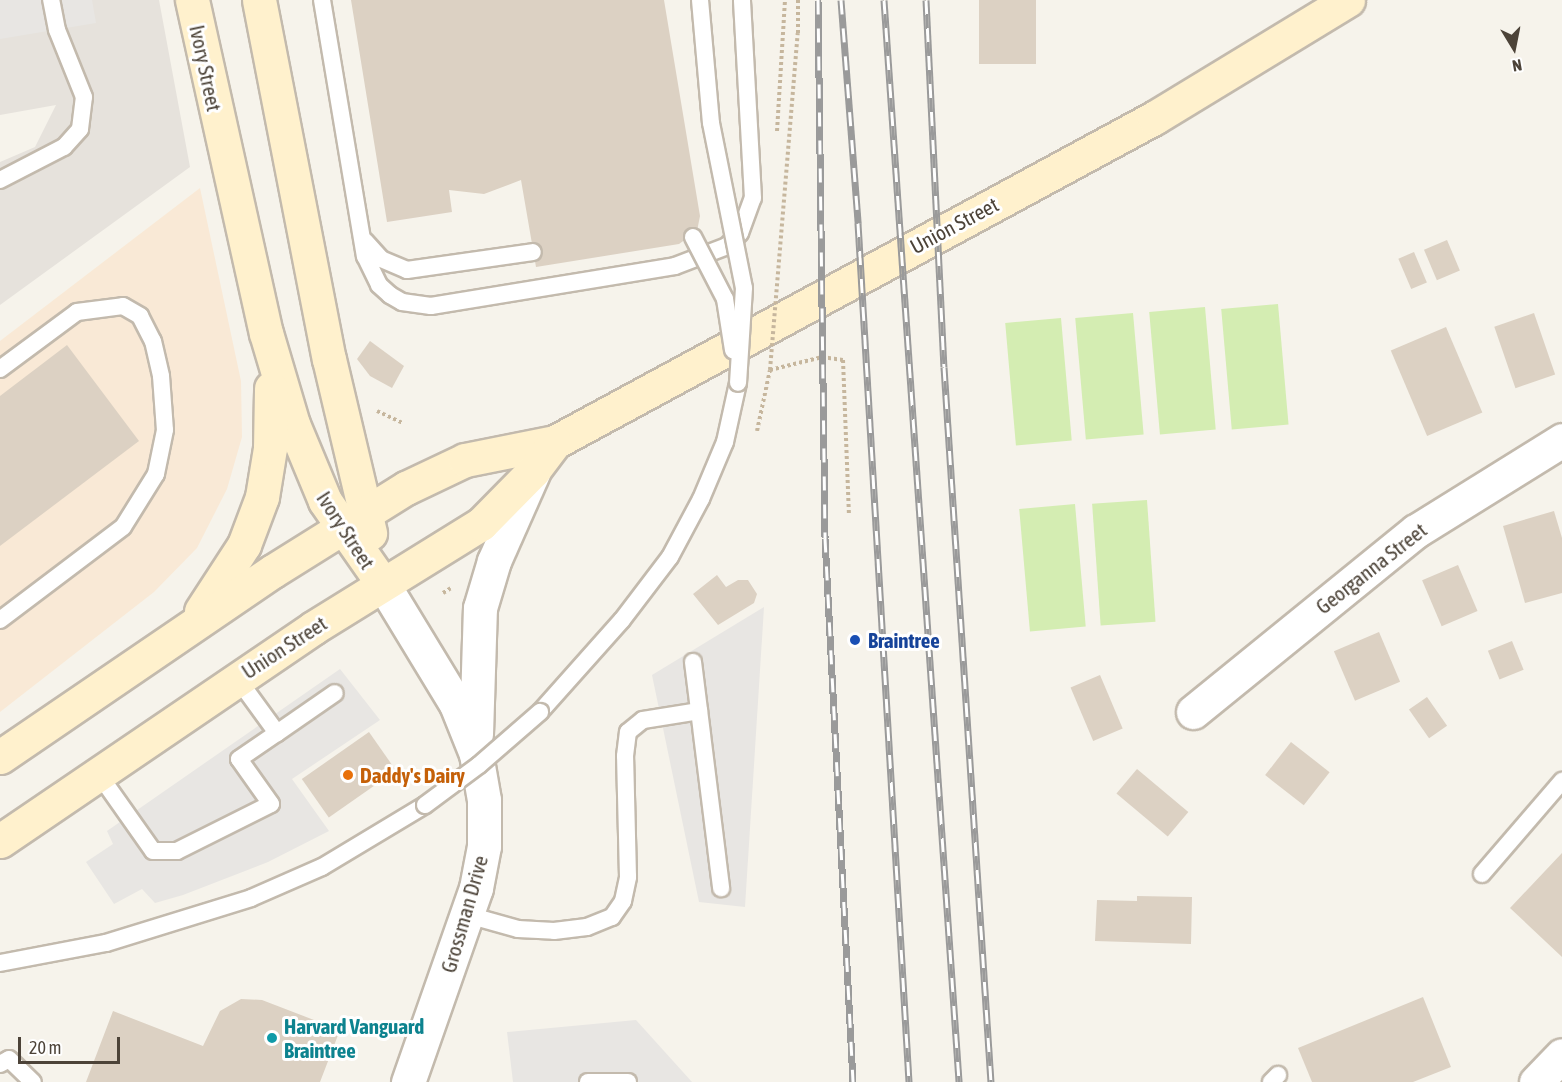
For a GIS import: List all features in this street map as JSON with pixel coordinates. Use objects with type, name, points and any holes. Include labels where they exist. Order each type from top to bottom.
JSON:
[{"type":"main road","name":"Ivory Street","points":[[192,0],[266,333],[297,434],[312,475],[353,521],[383,584]]},
{"type":"main road","points":[[241,0],[296,189]]},
{"type":"main road","name":"Ivory Street","points":[[259,0],[329,359],[353,521]]},
{"type":"main road","name":"Union Street","points":[[2,750],[406,488],[465,460],[555,442],[1154,118],[1348,0]]},
{"type":"main road","points":[[180,634],[231,566],[262,497],[272,419],[266,333]]},
{"type":"main road","name":"Union Street","points":[[0,841],[237,678],[481,524],[533,471],[555,442]]},
{"type":"street","name":"Georganna Street","points":[[1192,712],[1416,531],[1562,440]]},
{"type":"street","points":[[476,754],[480,608],[494,561],[533,471]]},
{"type":"street","name":"Grossman Drive","points":[[383,584],[456,704],[476,754],[484,800],[484,846],[468,915],[408,1082]]},
{"type":"street","points":[[1536,1082],[1562,1055]]},
{"type":"lane","points":[[0,180],[64,147],[80,129],[84,97],[57,30],[51,0]]},
{"type":"lane","points":[[322,0],[365,256],[379,285],[402,302],[431,306],[675,266],[727,246],[740,233],[753,198],[742,0]]},
{"type":"lane","points":[[0,963],[106,943],[251,898],[322,867],[425,805],[479,765],[540,712],[616,628],[670,557],[701,499],[725,442],[738,383],[744,288],[711,123],[700,0]]},
{"type":"lane","points":[[361,235],[381,259],[407,270],[533,252]]},
{"type":"lane","points":[[693,237],[725,299],[738,383]]},
{"type":"lane","points":[[0,369],[77,312],[123,306],[140,316],[153,341],[161,375],[165,430],[156,474],[123,527],[0,620]]},
{"type":"lane","points":[[693,662],[721,888]]},
{"type":"lane","points":[[237,678],[277,733]]},
{"type":"lane","points":[[98,773],[153,850],[177,851],[271,804],[240,759],[335,693]]},
{"type":"lane","points":[[468,915],[518,929],[554,932],[587,927],[612,917],[623,901],[628,877],[625,756],[628,732],[643,720],[699,711]]},
{"type":"lane","points":[[1482,874],[1562,781]]},
{"type":"lane","points":[[0,1064],[9,1059],[33,1082]]},
{"type":"lane","points":[[588,1082],[628,1082]]},
{"type":"path","points":[[777,138],[784,0]]},
{"type":"path","points":[[798,0],[798,33],[770,370],[822,357],[843,360],[849,515]]},
{"type":"path","points":[[778,197],[785,198]]},
{"type":"shaded area","points":[[0,0],[159,0],[190,167],[0,305],[0,162],[35,147],[56,105],[0,115]]},
{"type":"shaded area","points":[[0,0],[92,0],[96,23],[0,39]]},
{"type":"shaded area","points":[[200,188],[241,381],[242,437],[227,489],[197,548],[154,592],[0,712],[0,341]]},
{"type":"shaded area","points":[[764,607],[745,907],[699,902],[652,675]]},
{"type":"shaded area","points":[[340,669],[380,720],[292,779],[329,831],[268,862],[183,895],[155,903],[142,889],[114,904],[86,862],[113,844],[107,831]]},
{"type":"shaded area","points":[[636,1020],[692,1082],[513,1082],[507,1032]]},
{"type":"green space","points":[[1278,304],[1289,425],[1232,430],[1221,309]]},
{"type":"green space","points":[[1205,307],[1216,430],[1160,434],[1149,312]]},
{"type":"green space","points":[[1133,313],[1144,435],[1086,440],[1075,318]]},
{"type":"green space","points":[[1061,318],[1072,441],[1016,445],[1005,323]]},
{"type":"green space","points":[[1147,500],[1156,622],[1101,626],[1092,504]]},
{"type":"green space","points":[[1075,504],[1086,627],[1030,631],[1019,509]]},
{"type":"building","points":[[351,0],[664,0],[700,216],[697,231],[679,244],[536,267],[521,180],[484,194],[449,190],[452,212],[387,222]]},
{"type":"building","points":[[979,0],[1036,0],[1036,64],[979,64]]},
{"type":"building","points":[[1447,240],[1460,270],[1437,280],[1424,250]]},
{"type":"building","points":[[1414,252],[1427,282],[1411,289],[1398,259]]},
{"type":"building","points":[[1534,313],[1555,374],[1515,388],[1494,327]]},
{"type":"building","points":[[1446,327],[1482,413],[1427,436],[1391,350]]},
{"type":"building","points":[[370,341],[404,366],[392,388],[370,376],[357,359]]},
{"type":"building","points":[[67,345],[139,441],[0,546],[0,396]]},
{"type":"building","points":[[1554,511],[1562,538],[1562,593],[1525,603],[1503,526]]},
{"type":"building","points":[[1458,565],[1478,611],[1442,626],[1422,580]]},
{"type":"building","points":[[717,575],[726,587],[738,580],[748,580],[757,594],[754,603],[718,625],[693,594]]},
{"type":"building","points":[[1379,632],[1400,682],[1355,701],[1334,651]]},
{"type":"building","points":[[1512,641],[1524,670],[1500,679],[1488,651]]},
{"type":"building","points":[[1100,675],[1123,728],[1093,741],[1071,688]]},
{"type":"building","points":[[1427,697],[1447,726],[1429,738],[1409,710]]},
{"type":"building","name":"Daddy's Dairy","points":[[369,732],[396,771],[329,818],[302,779]]},
{"type":"building","points":[[1291,742],[1330,772],[1304,805],[1265,775]]},
{"type":"building","points":[[1137,769],[1188,812],[1168,837],[1116,794]]},
{"type":"building","points":[[1562,853],[1562,957],[1510,908]]},
{"type":"building","points":[[1137,896],[1192,897],[1191,944],[1095,941],[1097,900],[1137,901]]},
{"type":"building","points":[[1423,997],[1451,1067],[1413,1082],[1312,1082],[1298,1048]]},
{"type":"building","name":"Harvard Vanguard Braintree","points":[[241,999],[262,1000],[340,1030],[320,1082],[86,1082],[113,1011],[203,1046],[220,1011]]},
{"type":"railway","points":[[818,0],[825,538],[853,1082]]},
{"type":"railway","points":[[841,0],[858,223],[909,1082]]},
{"type":"railway","points":[[884,0],[959,1082]]},
{"type":"railway","points":[[926,0],[944,367],[991,1082]]},
{"type":"place","name":"Braintree","points":[[855,640]]},
{"type":"place","name":"Daddy's Dairy","points":[[348,775]]},
{"type":"place","name":"Harvard Vanguard Braintree","points":[[272,1038]]}]
